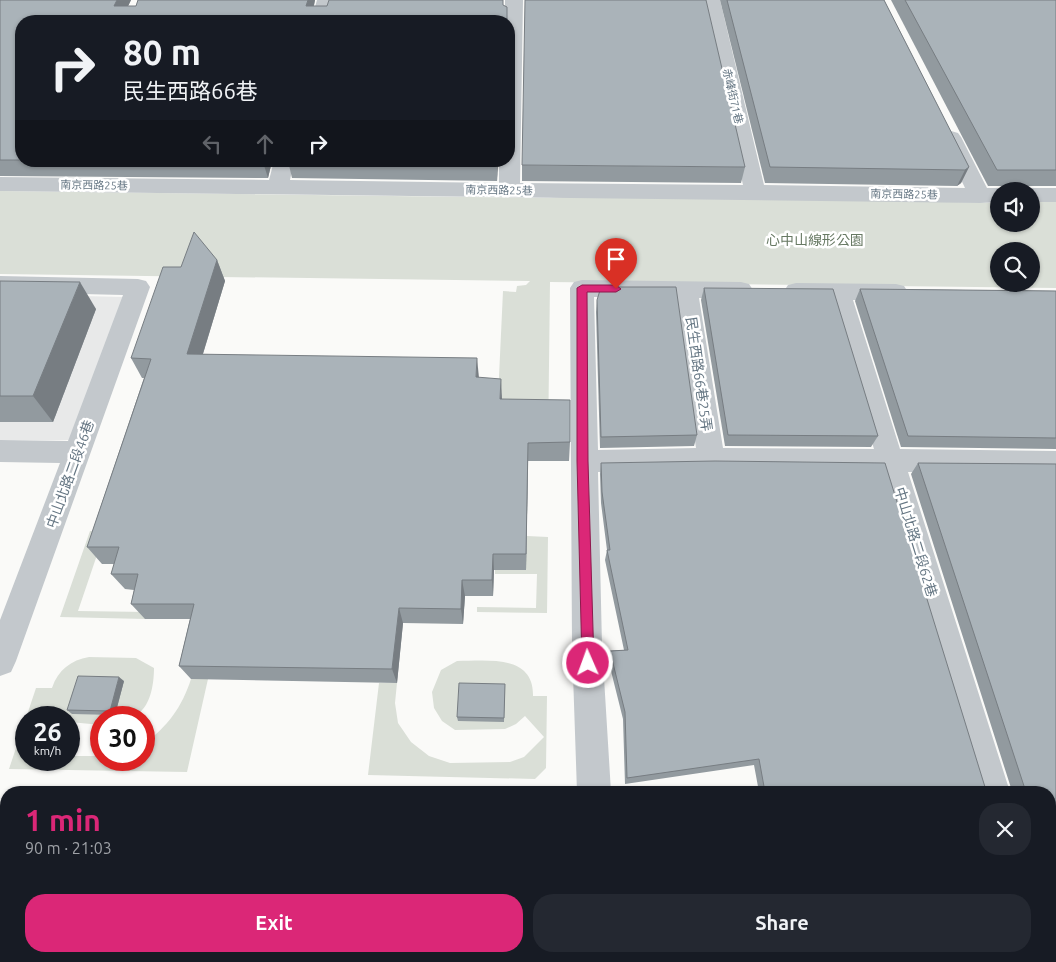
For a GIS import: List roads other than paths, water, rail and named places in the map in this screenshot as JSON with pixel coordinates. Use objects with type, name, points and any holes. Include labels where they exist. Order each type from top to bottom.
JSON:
[{"type":"street","points":[[322,15],[326,0]]},
{"type":"street","points":[[514,0],[514,15]]},
{"type":"street","name":"赤峰街71巷","points":[[711,0],[755,192]]},
{"type":"street","points":[[944,124],[990,195]]},
{"type":"street","points":[[48,184],[57,167]]},
{"type":"street","points":[[278,187],[283,167]]},
{"type":"street","points":[[509,190],[510,167]]},
{"type":"street","name":"南京西路25巷","points":[[0,184],[990,195]]},
{"type":"street","points":[[1040,195],[1056,195]]},
{"type":"street","name":"中山北路二段46巷","points":[[0,284],[138,287],[0,661]]},
{"type":"street","points":[[594,786],[587,645],[582,288],[915,292]]},
{"type":"street","name":"民生西路66巷25弄","points":[[686,290],[711,459]]},
{"type":"street","name":"中山北路二段62巷","points":[[838,291],[991,786]]},
{"type":"street","points":[[0,451],[78,452]]},
{"type":"street","points":[[583,461],[711,459],[1056,462]]},
{"type":"park label","name":"心中山線形公園","points":[[815,240]]}]
